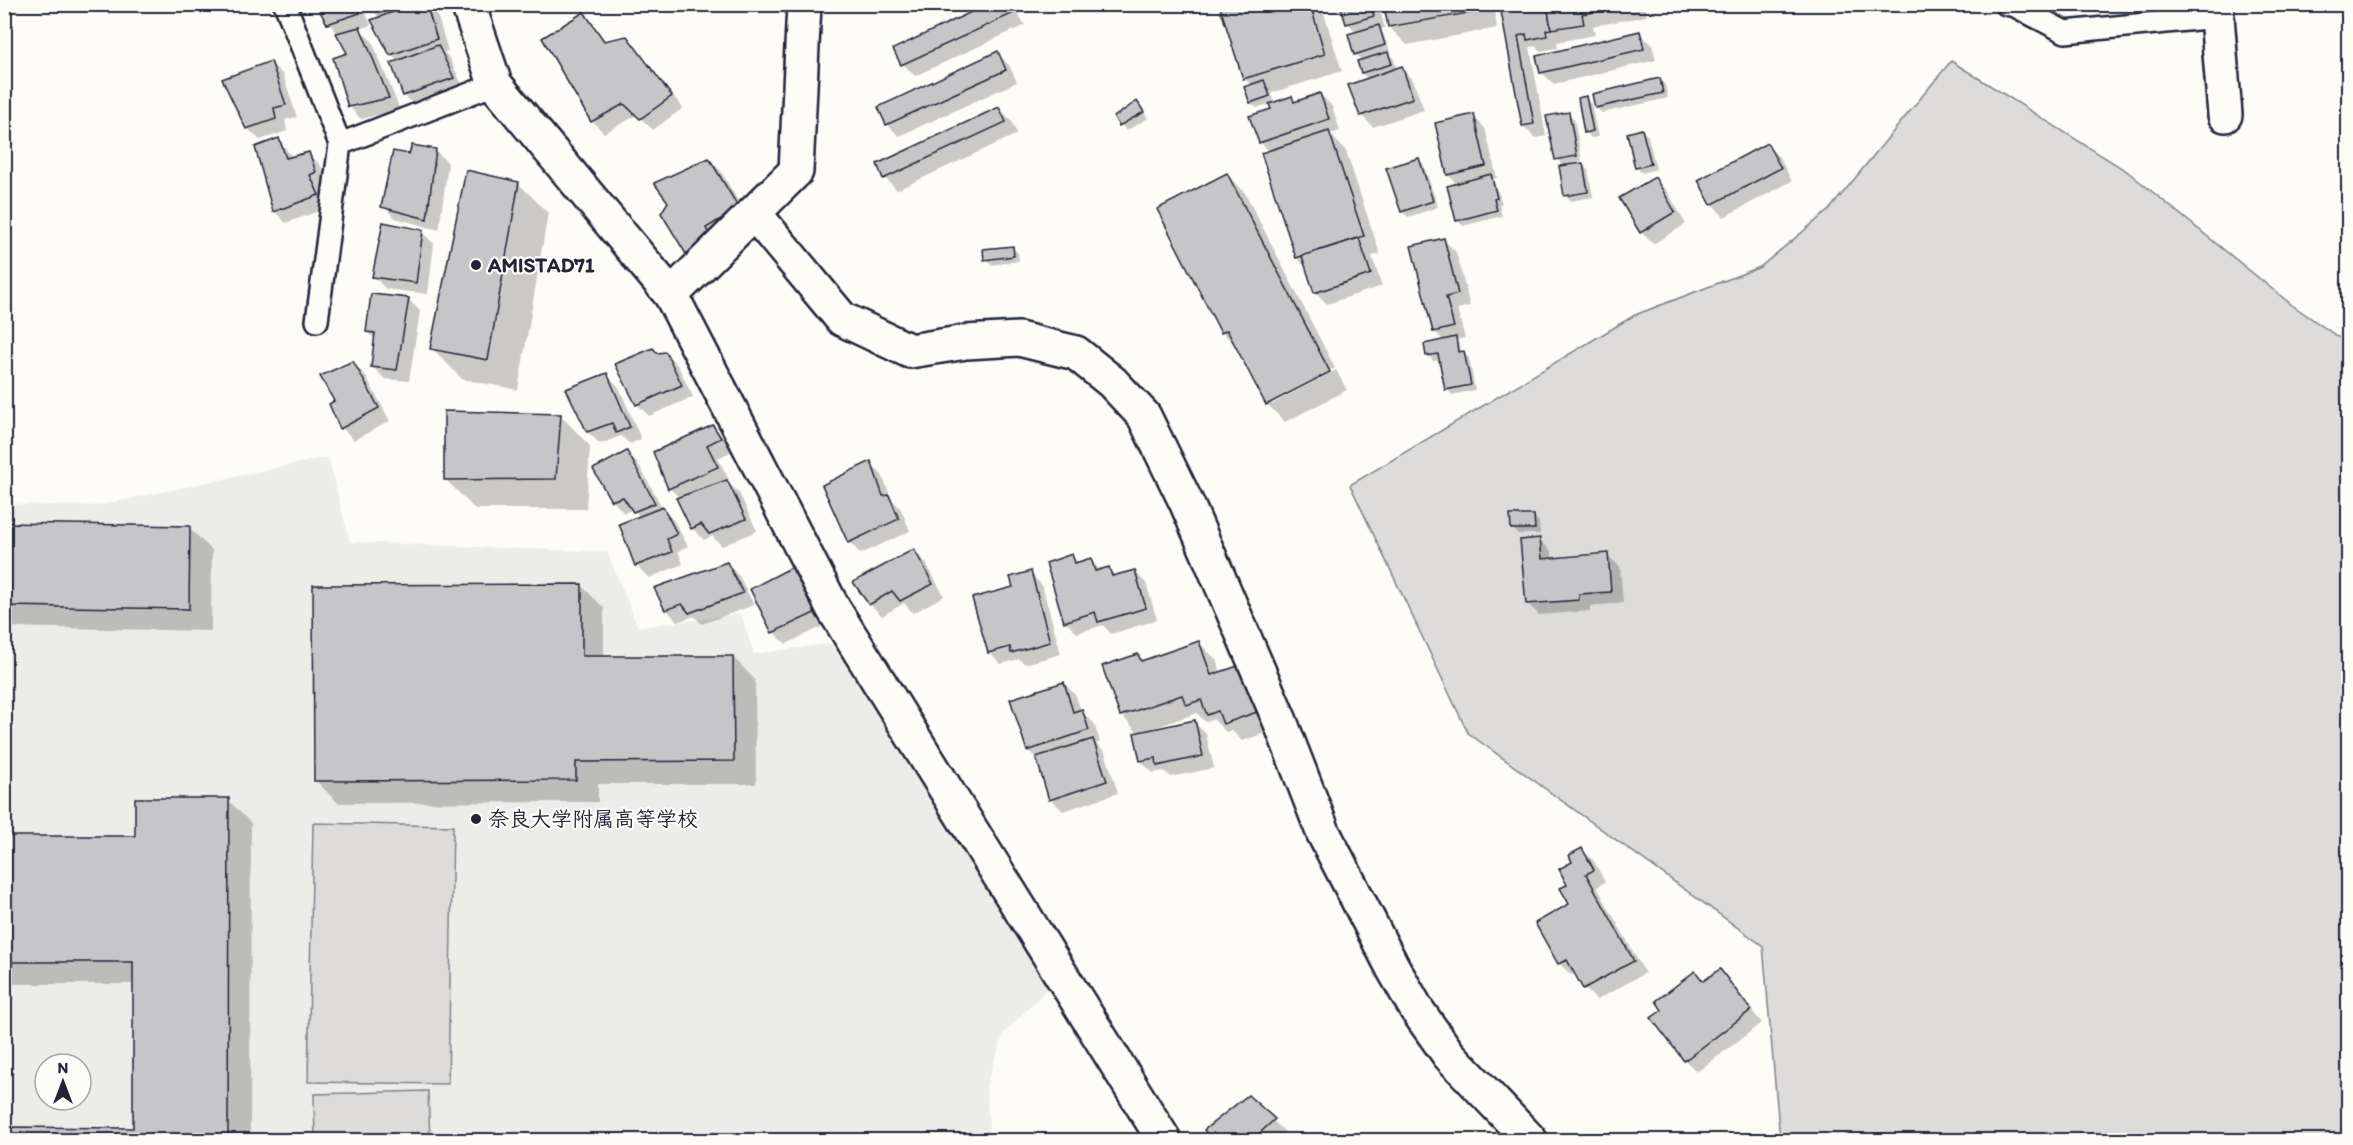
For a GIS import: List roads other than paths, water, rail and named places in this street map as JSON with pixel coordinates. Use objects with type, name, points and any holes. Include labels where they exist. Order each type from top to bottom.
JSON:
[{"type":"street","points":[[468,4],[495,84],[671,295],[833,608],[1150,1135]]},
{"type":"street","points":[[671,295],[796,171],[804,4]]},
{"type":"street","points":[[2217,11],[2225,116]]},
{"type":"street","points":[[754,213],[842,319],[910,351],[966,342],[1019,339],[1076,353],[1112,382],[1143,416],[1187,504],[1280,721],[1323,832],[1393,968],[1417,1010],[1449,1055],[1530,1140]]},
{"type":"lane","points":[[285,4],[340,144],[317,321]]},
{"type":"lane","points":[[2006,4],[2015,6],[2065,32],[2217,11]]},
{"type":"lane","points":[[340,144],[495,84]]},
{"type":"place","name":"AMISTAD71","points":[[476,265]]},
{"type":"place","name":"奈良大学附属高等学校","points":[[476,819]]}]
